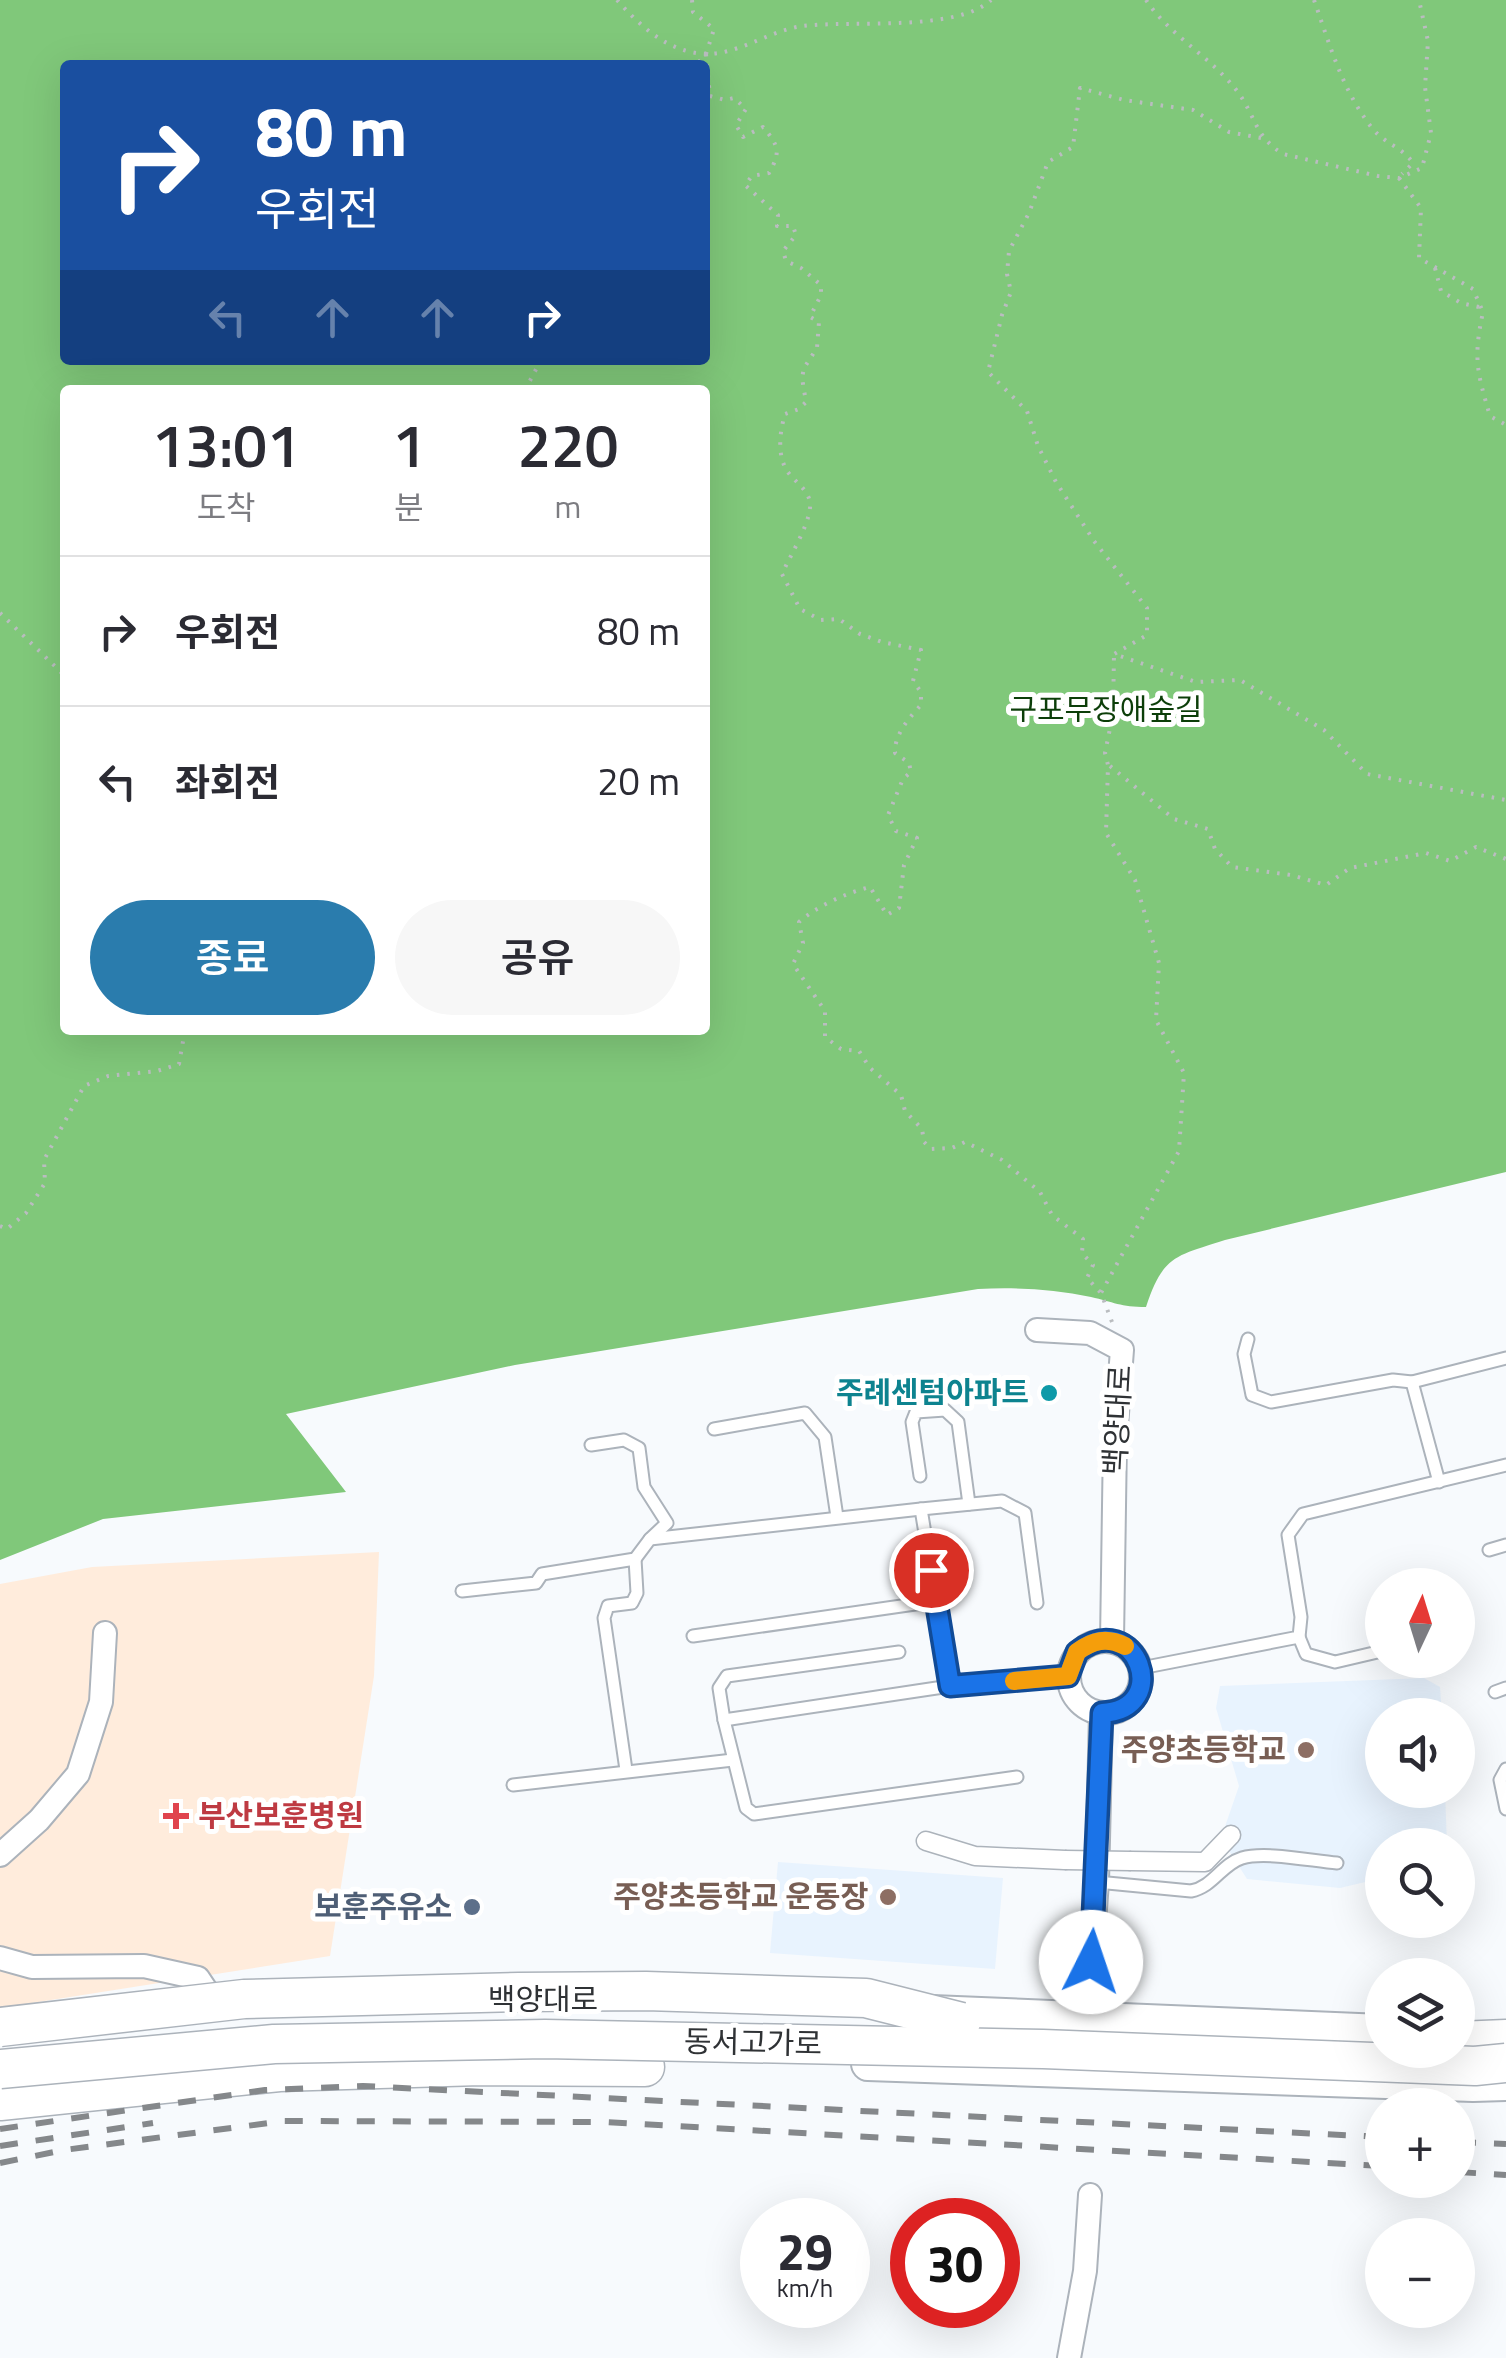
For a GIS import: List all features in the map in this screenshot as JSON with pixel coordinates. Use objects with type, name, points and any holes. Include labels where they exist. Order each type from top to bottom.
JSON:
[{"type":"highway","points":[[0,2026],[244,1998],[519,1992],[866,1998],[960,2022]]},
{"type":"highway","name":"동서고가로","points":[[0,2044],[208,2026],[473,2017],[960,2022],[1365,2039]]},
{"type":"highway","name":"동서고가로","points":[[0,2070],[274,2044],[545,2039],[1230,2055],[1476,2066],[1506,2063]]},
{"type":"highway","points":[[1475,2040],[1506,2039]]},
{"type":"highway","points":[[0,2101],[278,2072],[480,2066],[1164,2067],[1230,2055]]},
{"type":"main road","name":"백양대로","points":[[0,2044],[223,2015],[452,2000],[601,1999],[1365,2029]]},
{"type":"main road","points":[[1475,2027],[1506,2025]]},
{"type":"main road","name":"백양대로","points":[[0,2081],[252,2058],[590,2054],[1490,2085]]},
{"type":"street","name":"백양대로","points":[[1036,1330],[1090,1333],[1122,1350],[1114,1438],[1112,1640]]},
{"type":"street","points":[[0,1856],[40,1820],[78,1774],[100,1702],[106,1633]]},
{"type":"street","points":[[1112,1640],[1131,1650],[1141,1668],[1142,1680],[1133,1701],[1113,1712],[1091,1710],[1074,1697],[1068,1676],[1077,1652],[1087,1644],[1112,1640]]},
{"type":"street","points":[[1084,2071],[1102,1713]]},
{"type":"street","points":[[926,1841],[975,1856],[1204,1862],[1231,1836]]},
{"type":"street","points":[[0,1958],[32,1967],[144,1966],[198,1978],[223,2015]]},
{"type":"street","points":[[1490,2085],[1506,2100]]},
{"type":"street","points":[[1069,2358],[1085,2271],[1090,2195]]},
{"type":"lane","points":[[1248,1339],[1244,1354],[1252,1396],[1270,1402],[1393,1380],[1412,1382],[1506,1358]]},
{"type":"lane","points":[[1412,1382],[1439,1482]]},
{"type":"lane","points":[[920,1476],[912,1422],[916,1412],[945,1410],[958,1422],[969,1504]]},
{"type":"lane","points":[[714,1429],[805,1413],[825,1437],[836,1517]]},
{"type":"lane","points":[[591,1444],[624,1440],[639,1448],[644,1487],[667,1523],[635,1559],[637,1593],[632,1603],[608,1606],[604,1618],[626,1770]]},
{"type":"lane","points":[[1365,1655],[1335,1662],[1306,1654],[1298,1637],[1301,1616],[1288,1535],[1303,1514],[1506,1465]]},
{"type":"lane","points":[[650,1539],[1002,1501],[1025,1514],[1037,1604]]},
{"type":"lane","points":[[921,1509],[950,1686]]},
{"type":"lane","points":[[1489,1550],[1506,1545]]},
{"type":"lane","points":[[462,1591],[536,1583],[542,1574],[635,1559]]},
{"type":"lane","points":[[692,1636],[936,1601]]},
{"type":"lane","points":[[1141,1668],[1298,1637]]},
{"type":"lane","points":[[899,1652],[726,1676],[720,1688],[724,1720],[746,1808],[754,1814],[1017,1777]]},
{"type":"lane","points":[[724,1720],[950,1686],[1068,1676]]},
{"type":"lane","points":[[513,1785],[733,1760]]},
{"type":"lane","points":[[1506,1769],[1500,1780],[1506,1808]]},
{"type":"lane","points":[[1096,1882],[1191,1891],[1204,1888],[1240,1858],[1337,1863]]},
{"type":"path","points":[[617,0],[640,26],[672,47],[706,54],[801,26],[892,24],[978,12],[992,0]]},
{"type":"path","points":[[692,0],[692,12],[714,28],[707,60]]},
{"type":"path","points":[[1146,0],[1236,90],[1261,138]]},
{"type":"path","points":[[1314,0],[1330,50],[1351,96],[1374,131],[1391,145],[1404,149],[1414,163],[1399,178]]},
{"type":"path","points":[[1114,654],[1147,635],[1147,608],[1094,541],[1056,482],[1038,446],[1027,411],[988,372],[1011,292],[1007,274],[1009,251],[1030,213],[1048,162],[1073,147],[1080,88],[1124,100],[1194,110],[1229,132],[1261,138],[1283,154],[1399,178],[1422,168],[1432,133],[1424,87],[1428,40],[1419,0]]},
{"type":"path","points":[[701,60],[706,54]]},
{"type":"path","points":[[710,96],[734,98],[746,108],[736,125],[743,136],[763,127],[778,144],[779,155],[769,172],[752,176],[745,185],[778,215],[777,226],[792,226],[796,235],[783,251],[786,261],[821,285],[821,295],[810,317],[819,322],[817,348],[802,378],[806,402],[786,414],[782,427],[780,448],[786,470],[806,492],[810,507],[800,540],[782,574],[800,609],[821,620],[839,619],[860,634],[882,642],[921,650],[913,681],[921,692],[921,705],[906,722],[894,747],[895,753],[909,763],[911,772],[903,779],[888,815],[896,831],[918,838],[904,865],[899,908],[887,915],[870,887],[818,910],[798,922],[803,943],[793,964],[825,1011],[825,1037],[841,1049],[859,1051],[870,1068],[901,1095],[905,1111],[922,1129],[924,1142],[931,1148],[952,1148],[965,1142],[1002,1160],[1040,1192],[1052,1216],[1082,1239],[1082,1253],[1092,1265],[1087,1278],[1101,1293],[1122,1350]]},
{"type":"path","points":[[1399,178],[1421,208],[1418,258],[1473,288],[1483,312],[1475,350],[1481,385],[1490,416],[1506,425]]},
{"type":"path","points":[[1435,268],[1441,291],[1461,303],[1481,307]]},
{"type":"path","points":[[0,613],[60,671]]},
{"type":"path","points":[[1101,1293],[1179,1151],[1184,1073],[1156,1020],[1158,963],[1135,880],[1106,833],[1105,753],[1113,714],[1114,654]]},
{"type":"path","points":[[1114,654],[1196,682],[1240,680],[1324,730],[1367,774],[1506,800]]},
{"type":"path","points":[[1108,765],[1174,820],[1208,828],[1215,849],[1232,868],[1291,875],[1326,885],[1350,868],[1426,853],[1450,860],[1476,847],[1506,859]]},
{"type":"path","points":[[0,1226],[7,1228],[26,1214],[46,1183],[44,1160],[84,1086],[108,1076],[157,1071],[179,1064],[185,1035]]},
{"type":"shaded area","name":"부산보훈병원","points":[[379,1552],[374,1676],[330,1956],[0,2008],[0,1584],[92,1567]]},
{"type":"shaded area","name":"주양초등학교","points":[[1424,1678],[1440,1687],[1441,1698],[1365,1698],[1365,1808],[1446,1808],[1446,1828],[1365,1828],[1365,1882],[1340,1888],[1247,1879],[1221,1838],[1239,1786],[1216,1708],[1220,1686]]},
{"type":"shaded area","name":"주양초등학교 운동장","points":[[778,1862],[1003,1878],[995,1969],[770,1953]]},
{"type":"green space","name":"구포무장애숲길","points":[[0,0],[1506,0],[1506,1172],[1194,1250],[1166,1267],[1146,1307],[1048,1290],[978,1289],[515,1365],[286,1414],[346,1492],[103,1519],[0,1560]]},
{"type":"railway","points":[[0,2129],[265,2090],[363,2086],[1365,2136]]},
{"type":"railway","points":[[0,2163],[64,2150],[284,2121],[606,2122],[1365,2165]]},
{"type":"railway","points":[[0,2146],[153,2123]]},
{"type":"railway","points":[[1475,2143],[1506,2144]]},
{"type":"railway","points":[[1475,2173],[1506,2175]]},
{"type":"slow traffic","points":[[1014,1681],[1068,1676],[1077,1652],[1099,1640],[1125,1646]]},
{"type":"place","name":"주례센텀아파트","points":[[1049,1393]]},
{"type":"place","name":"주양초등학교","points":[[1306,1750]]},
{"type":"place","name":"부산보훈병원","points":[[176,1816]]},
{"type":"place","name":"주양초등학교 운동장","points":[[888,1897]]},
{"type":"place","name":"보훈주유소","points":[[472,1907]]},
{"type":"route","points":[[931,1570],[950,1686],[1068,1676],[1077,1652],[1099,1640],[1122,1644],[1137,1658],[1142,1680],[1133,1701],[1124,1708],[1102,1713],[1091,1962]]}]
